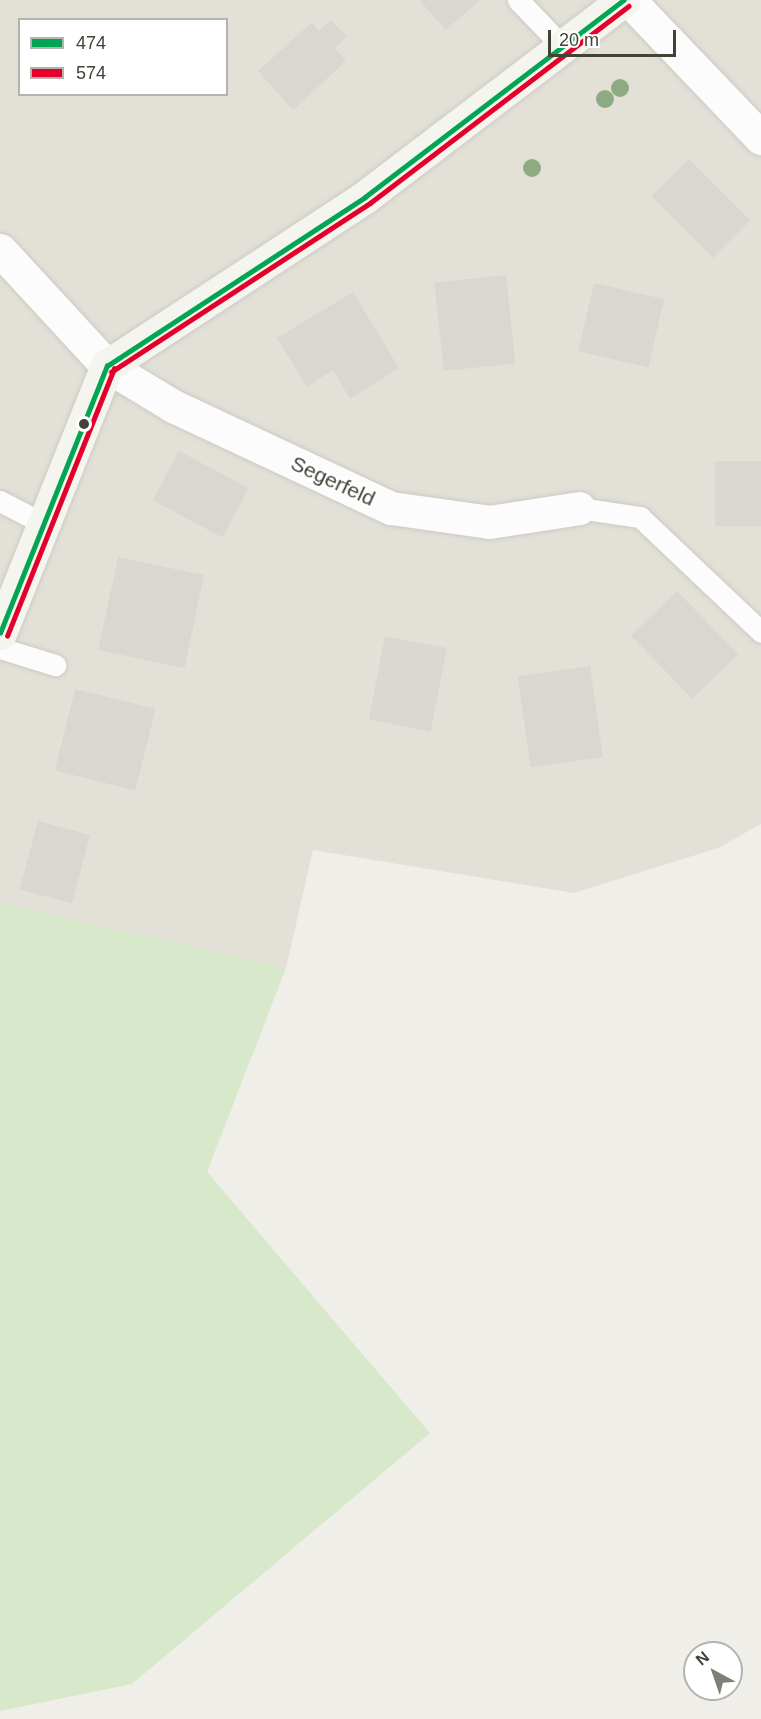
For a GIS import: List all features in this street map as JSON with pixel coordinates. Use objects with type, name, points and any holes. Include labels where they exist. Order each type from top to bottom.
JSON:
[{"type":"street","points":[[0,633],[42,523],[107,366],[365,198],[624,0]]},
{"type":"street","points":[[629,0],[761,138]]},
{"type":"street","name":"Segerfeld","points":[[0,250],[107,366],[173,406],[392,508],[489,522],[579,508]]},
{"type":"lane","points":[[518,0],[563,47]]},
{"type":"lane","points":[[0,501],[42,523]]},
{"type":"lane","points":[[579,508],[640,517],[761,632]]},
{"type":"lane","points":[[0,648],[55,665]]},
{"type":"shaded area","points":[[0,0],[761,0],[761,824],[718,848],[574,893],[313,850],[286,968],[0,903]]},
{"type":"green space","points":[[0,903],[286,968],[207,1172],[430,1433],[132,1684],[0,1711]]},
{"type":"building","points":[[419,0],[480,0],[446,30]]},
{"type":"building","points":[[331,20],[347,37],[335,48],[346,61],[293,110],[258,71],[312,22],[319,31]]},
{"type":"building","points":[[689,159],[751,221],[713,258],[652,196]]},
{"type":"building","points":[[506,275],[515,364],[444,371],[434,283]]},
{"type":"building","points":[[594,283],[664,299],[648,367],[578,351]]},
{"type":"building","points":[[353,292],[399,368],[350,399],[333,370],[307,387],[277,338]]},
{"type":"building","points":[[179,451],[249,488],[222,538],[153,500]]},
{"type":"building","points":[[715,461],[761,461],[761,526],[715,526]]},
{"type":"building","points":[[118,557],[204,575],[184,668],[98,650]]},
{"type":"building","points":[[677,591],[738,654],[692,699],[631,635]]},
{"type":"building","points":[[385,636],[447,648],[431,731],[369,719]]},
{"type":"building","points":[[590,666],[603,757],[531,767],[518,676]]},
{"type":"building","points":[[75,689],[156,709],[135,791],[55,771]]},
{"type":"building","points":[[38,821],[90,835],[72,904],[20,890]]},
{"type":"transit line","name":"474","points":[[107,366],[365,197],[624,0]]},
{"type":"transit line","name":"574","points":[[111,372],[370,203],[629,6]]},
{"type":"transit line","name":"474","points":[[0,633],[107,366]]},
{"type":"transit line","name":"574","points":[[7,636],[114,369]]}]
